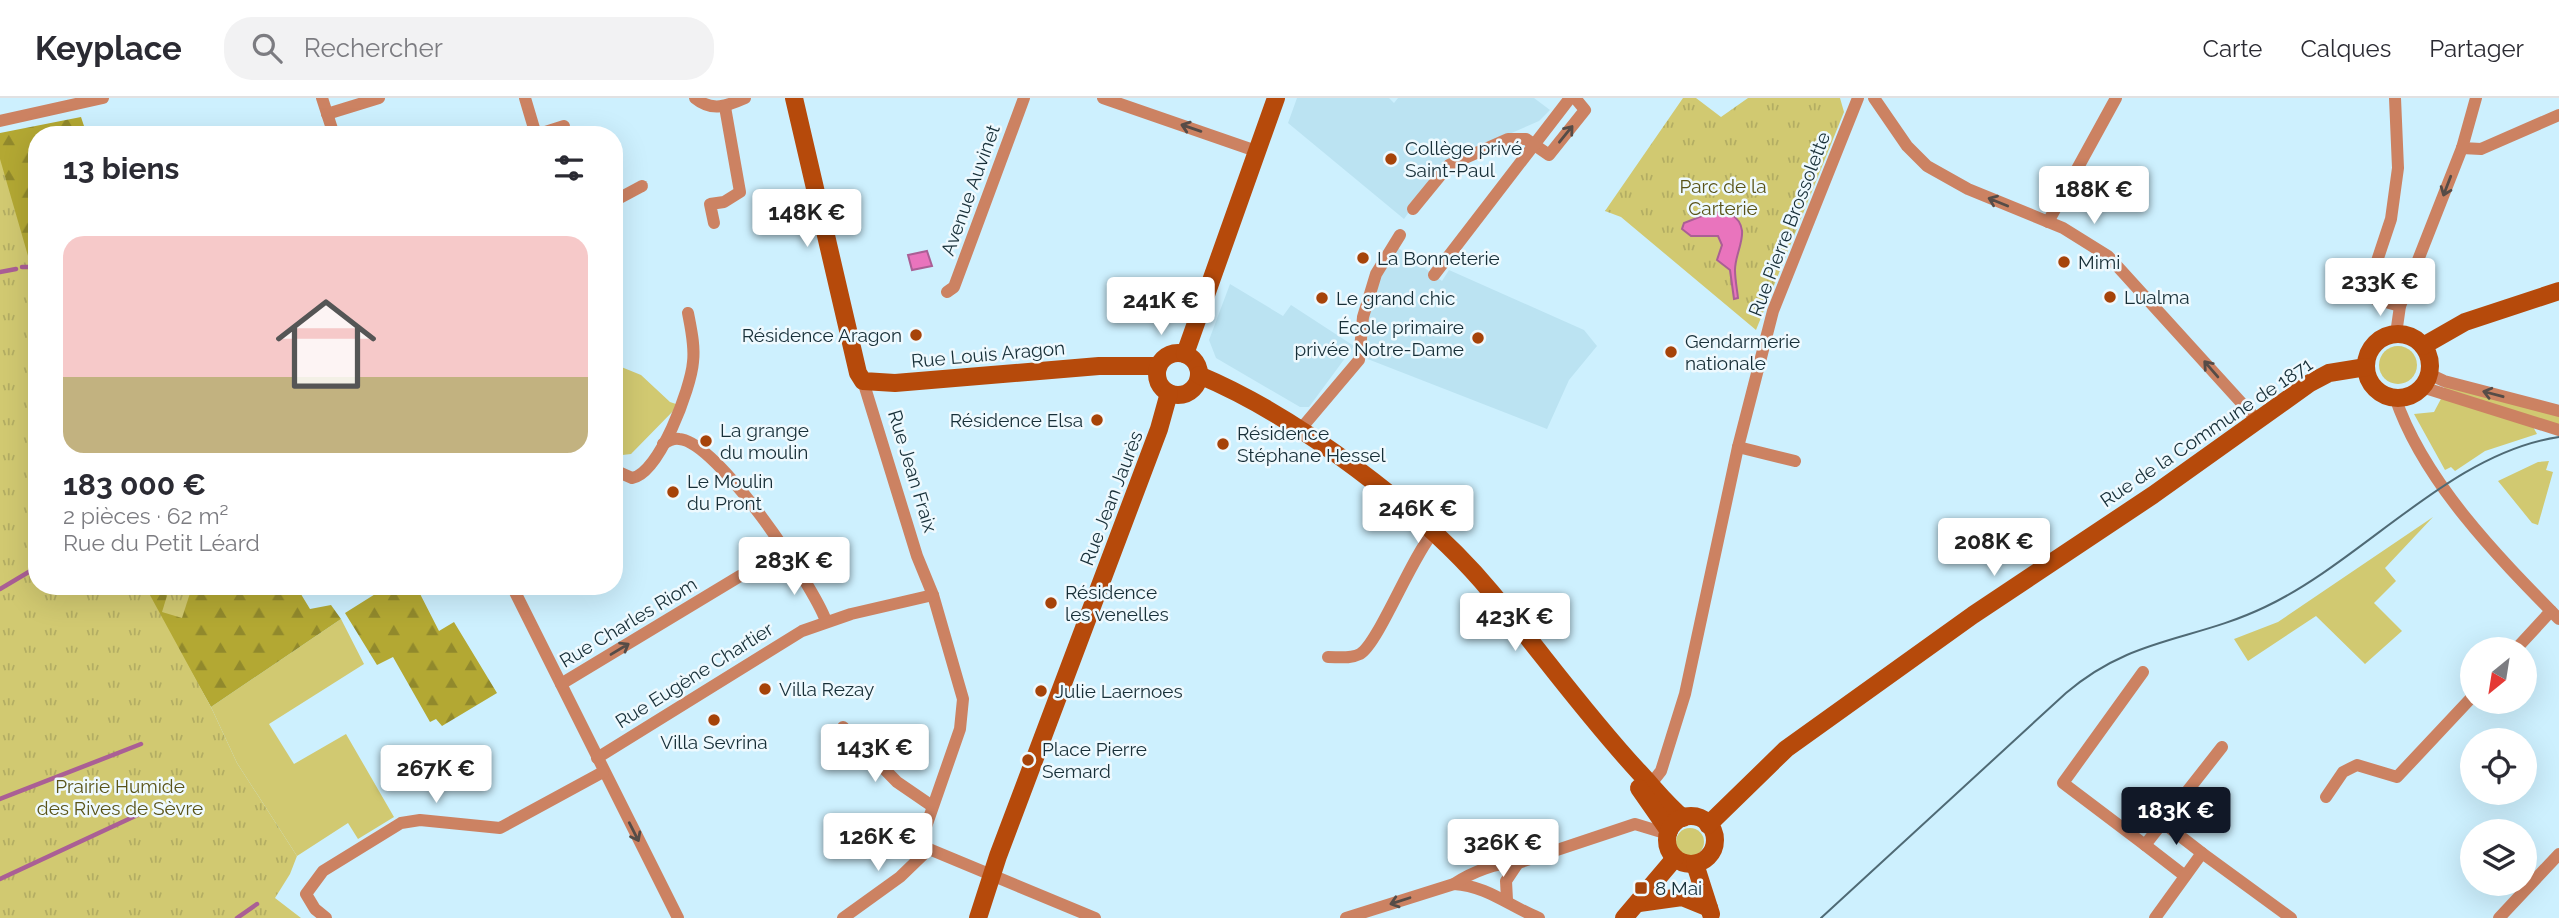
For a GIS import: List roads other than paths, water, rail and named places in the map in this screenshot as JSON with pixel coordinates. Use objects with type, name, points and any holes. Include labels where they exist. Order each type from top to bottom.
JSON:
[{"type":"street","points":[[322,98],[331,126]]},
{"type":"street","points":[[327,114],[379,98]]},
{"type":"street","points":[[525,98],[533,126]]},
{"type":"street","points":[[695,98],[704,106],[725,107],[745,98]]},
{"type":"street","name":"Rue Jean Fraix","points":[[794,98],[822,229],[858,373],[863,381],[917,556],[933,595],[963,709],[960,729],[921,841],[929,849]]},
{"type":"street","name":"Avenue Auvinet","points":[[947,292],[954,287],[1024,98]]},
{"type":"street","points":[[1103,98],[1256,151]]},
{"type":"street","points":[[1185,354],[1276,98]]},
{"type":"street","points":[[1434,275],[1532,144],[1570,98]]},
{"type":"street","points":[[1413,209],[1449,165],[1508,139],[1519,137],[1549,155],[1585,110],[1576,98]]},
{"type":"street","name":"Rue Pierre Brossolette","points":[[1650,793],[1661,771],[1685,694],[1738,447],[1773,311],[1858,98]]},
{"type":"street","points":[[1874,98],[1907,146],[1927,166],[1968,189],[2048,222],[2088,242],[2122,268],[2256,420]]},
{"type":"street","points":[[2048,222],[2116,98]]},
{"type":"street","points":[[2395,98],[2398,168],[2395,194],[2381,257],[2367,290],[2375,299],[2400,306]]},
{"type":"street","points":[[2396,334],[2400,306],[2462,148],[2476,98]]},
{"type":"street","points":[[0,121],[95,99]]},
{"type":"street","points":[[714,223],[710,204],[724,202],[740,192],[725,107]]},
{"type":"street","points":[[2462,148],[2481,149],[2559,115]]},
{"type":"street","points":[[623,196],[642,186]]},
{"type":"street","points":[[1299,431],[1359,359],[1363,317],[1373,285],[1399,235]]},
{"type":"street","points":[[2423,346],[2465,322],[2559,291]]},
{"type":"street","points":[[623,475],[629,478],[640,477],[663,444],[690,383],[694,354],[688,313]]},
{"type":"street","points":[[2396,334],[2411,337],[2423,346],[2430,362],[2426,380],[2410,395],[2385,395],[2372,384],[2366,367],[2373,347],[2386,337],[2396,334]]},
{"type":"street","points":[[1199,375],[1189,392],[1169,393],[1158,382],[1158,366],[1169,355],[1185,354],[1195,362],[1199,375],[1248,399],[1299,431],[1371,482],[1433,533],[1490,591],[1650,793],[1669,832],[1667,845],[1675,858],[1695,864],[1705,859],[1713,849],[1714,834],[1708,825],[1697,817],[1683,818],[1669,832]]},
{"type":"street","name":"Rue Louis Aragon","points":[[863,381],[895,383],[1099,366],[1158,366]]},
{"type":"street","name":"Rue de la Commune de 1871","points":[[1708,825],[1786,749],[1973,615],[2153,495],[2317,379],[2346,368],[2366,367]]},
{"type":"street","points":[[2426,380],[2444,381],[2559,411]]},
{"type":"street","points":[[2426,380],[2559,430]]},
{"type":"street","name":"Rue Jean Jaurès","points":[[992,876],[1059,701],[1169,393]]},
{"type":"street","points":[[2395,397],[2407,429],[2443,488],[2555,615],[2530,637]]},
{"type":"street","points":[[663,444],[676,439],[686,441],[730,478],[764,518],[826,621]]},
{"type":"street","points":[[1738,447],[1795,461]]},
{"type":"street","points":[[1328,657],[1349,657],[1369,647],[1418,552],[1433,533]]},
{"type":"street","name":"Rue Charles Riom","points":[[561,684],[740,576],[790,559]]},
{"type":"street","points":[[516,595],[678,918]]},
{"type":"street","name":"Rue Eugène Chartier","points":[[597,758],[802,631],[826,621],[933,595]]},
{"type":"street","points":[[2143,672],[2063,783],[2185,876]]},
{"type":"street","points":[[2326,797],[2343,772],[2357,765],[2398,777],[2460,710]]},
{"type":"street","points":[[842,727],[897,782],[932,806]]},
{"type":"street","points":[[2146,845],[2222,747]]},
{"type":"street","points":[[326,918],[315,909],[306,894],[323,870],[401,823],[420,820],[500,828],[603,772]]},
{"type":"street","points":[[1650,793],[1683,818]]},
{"type":"street","points":[[1635,824],[1650,793]]},
{"type":"street","points":[[2162,822],[2291,918]]},
{"type":"street","points":[[1346,918],[1454,884],[1464,877],[1509,862],[1518,863],[1635,824],[1669,832]]},
{"type":"street","points":[[843,918],[900,877],[929,849],[1095,918]]},
{"type":"street","points":[[2155,918],[2202,853]]},
{"type":"street","points":[[2499,918],[2559,854]]},
{"type":"street","points":[[1624,918],[1675,858]]},
{"type":"street","points":[[1507,900],[1506,881],[1518,863]]},
{"type":"street","points":[[1695,864],[1710,913]]},
{"type":"street","points":[[978,918],[992,876]]},
{"type":"street","points":[[1454,884],[1478,888],[1539,918]]},
{"type":"street","points":[[1639,903],[1682,897],[1710,913]]},
{"type":"waterway","points":[[22,267],[28,267]]},
{"type":"waterway","points":[[0,272],[16,269]]},
{"type":"waterway","points":[[0,589],[28,572]]},
{"type":"waterway","points":[[0,799],[141,744]]},
{"type":"waterway","points":[[0,879],[146,811]]},
{"type":"waterway","points":[[237,918],[257,904]]},
{"type":"tram line","points":[[1821,918],[2066,693],[2091,674],[2139,650],[2213,627],[2265,607],[2301,587],[2444,486],[2481,464],[2519,447],[2559,437]]},
{"type":"place","name":"Collège privé Saint-Paul","points":[[1391,159]]},
{"type":"place","name":"La Bonneterie","points":[[1363,258]]},
{"type":"place","name":"Mimi","points":[[2064,262]]},
{"type":"place","name":"Lualma","points":[[2110,297]]},
{"type":"place","name":"Le grand chic","points":[[1322,298]]},
{"type":"place","name":"Résidence Aragon","points":[[916,335]]},
{"type":"place","name":"École primaire privée Notre-Dame","points":[[1478,338]]},
{"type":"place","name":"Gendarmerie nationale","points":[[1671,352]]},
{"type":"place","name":"Résidence Elsa","points":[[1097,420]]},
{"type":"place","name":"La grange du moulin","points":[[706,441]]},
{"type":"place","name":"Résidence Stéphane Hessel","points":[[1223,444]]},
{"type":"place","name":"Le Moulin du Pront","points":[[673,492]]},
{"type":"place","name":"Résidence les venelles","points":[[1051,603]]},
{"type":"place","name":"Villa Rezay","points":[[765,689]]},
{"type":"place","name":"Julie Laernoes","points":[[1041,691]]},
{"type":"place","name":"Villa Sevrina","points":[[714,720]]},
{"type":"place","name":"Place Pierre Semard","points":[[1028,760]]},
{"type":"place","name":"8 Mai","points":[[1641,888]]},
{"type":"park label","name":"Parc de la Carterie","points":[[1723,197]]},
{"type":"park label","name":"Prairie Humide des Rives de Sèvre","points":[[120,797]]}]
